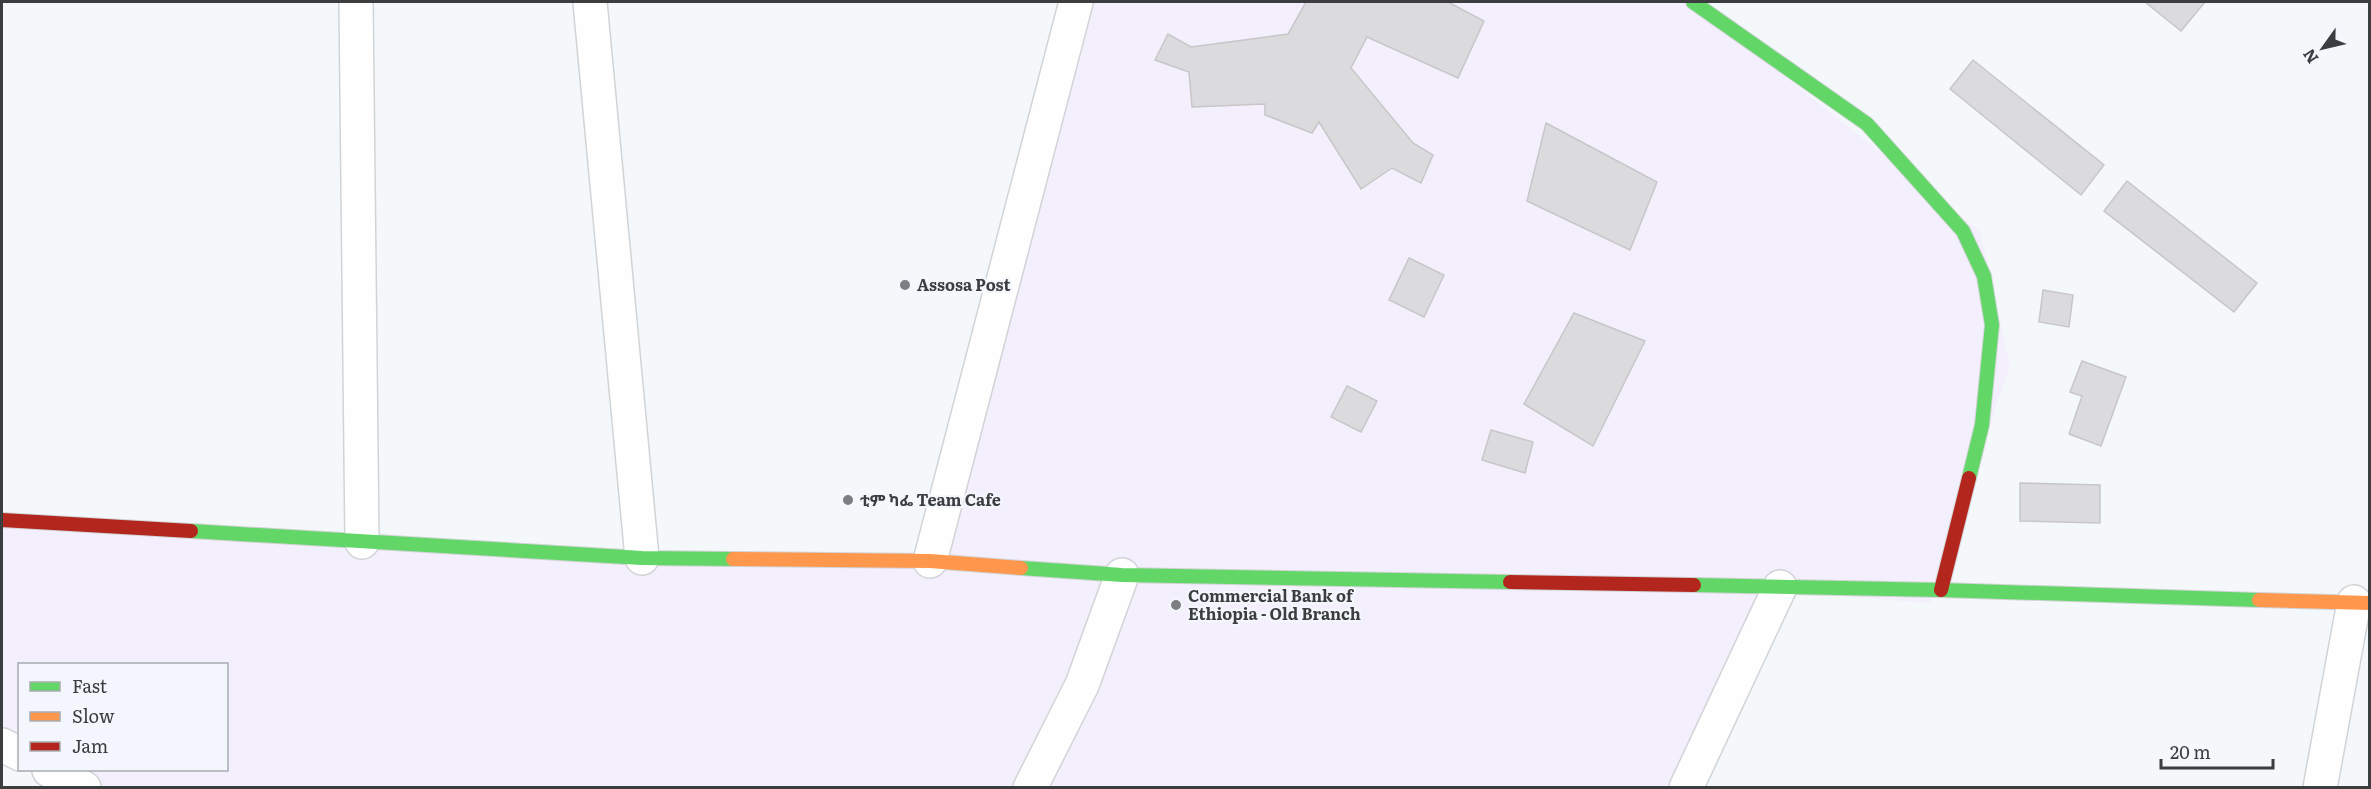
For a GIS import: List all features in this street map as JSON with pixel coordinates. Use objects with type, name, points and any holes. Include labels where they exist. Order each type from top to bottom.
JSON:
[{"type":"street","points":[[356,2],[362,542]]},
{"type":"street","points":[[590,2],[642,558]]},
{"type":"street","points":[[930,561],[1076,2]]},
{"type":"street","points":[[1693,2],[1867,124],[1963,231],[1984,276],[1992,324],[1982,425],[1941,590]]},
{"type":"street","points":[[2,520],[642,558],[930,561],[1122,575],[1941,590],[2362,602],[2320,788]]},
{"type":"street","points":[[1030,788],[1082,685],[1122,575]]},
{"type":"street","points":[[1686,788],[1780,587]]},
{"type":"street","points":[[2,745],[18,753]]},
{"type":"street","points":[[51,771],[84,788]]},
{"type":"shaded area","points":[[1084,2],[1691,2],[1980,231],[2010,365],[1930,603],[1772,591],[1682,787],[78,787],[46,771],[228,771],[228,663],[18,663],[18,755],[2,747],[2,517],[943,567]]},
{"type":"building","points":[[1306,2],[1448,2],[1484,21],[1458,78],[1367,37],[1351,68],[1413,143],[1433,155],[1421,183],[1392,168],[1361,189],[1319,122],[1312,133],[1265,115],[1265,104],[1192,107],[1189,72],[1155,60],[1168,34],[1191,47],[1288,34]]},
{"type":"building","points":[[2145,2],[2205,2],[2181,31]]},
{"type":"building","points":[[1973,60],[2104,165],[2081,195],[1950,89]]},
{"type":"building","points":[[1546,123],[1657,182],[1630,250],[1527,201]]},
{"type":"building","points":[[2127,181],[2257,283],[2234,312],[2104,211]]},
{"type":"building","points":[[1409,258],[1444,275],[1424,317],[1389,300]]},
{"type":"building","points":[[2043,290],[2073,295],[2069,327],[2039,322]]},
{"type":"building","points":[[1574,313],[1645,341],[1593,446],[1524,404]]},
{"type":"building","points":[[2082,361],[2126,377],[2101,446],[2069,434],[2082,396],[2070,392]]},
{"type":"building","points":[[1347,386],[1377,401],[1361,432],[1331,417]]},
{"type":"building","points":[[1491,430],[1533,442],[1525,473],[1482,460]]},
{"type":"building","points":[[2020,483],[2100,485],[2100,523],[2020,521]]},
{"type":"traffic: fast","points":[[1693,2],[1867,124],[1963,231],[1984,276],[1992,325],[1982,425],[1969,478]]},
{"type":"traffic: fast","points":[[191,531],[642,558],[733,559]]},
{"type":"traffic: fast","points":[[1021,568],[1122,575],[1510,582]]},
{"type":"traffic: fast","points":[[1694,585],[2259,600]]},
{"type":"traffic: slow","points":[[733,559],[930,561],[1021,568]]},
{"type":"traffic: slow","points":[[2259,600],[2370,603]]},
{"type":"traffic: jam","points":[[1941,590],[1969,478]]},
{"type":"traffic: jam","points":[[2,520],[191,531]]},
{"type":"traffic: jam","points":[[1510,582],[1694,585]]},
{"type":"place","name":"Assosa Post","points":[[905,285]]},
{"type":"place","name":"ቲም ካፌ Team Cafe","points":[[848,500]]},
{"type":"place","name":"Commercial Bank of Ethiopia - Old Branch","points":[[1176,605]]}]
